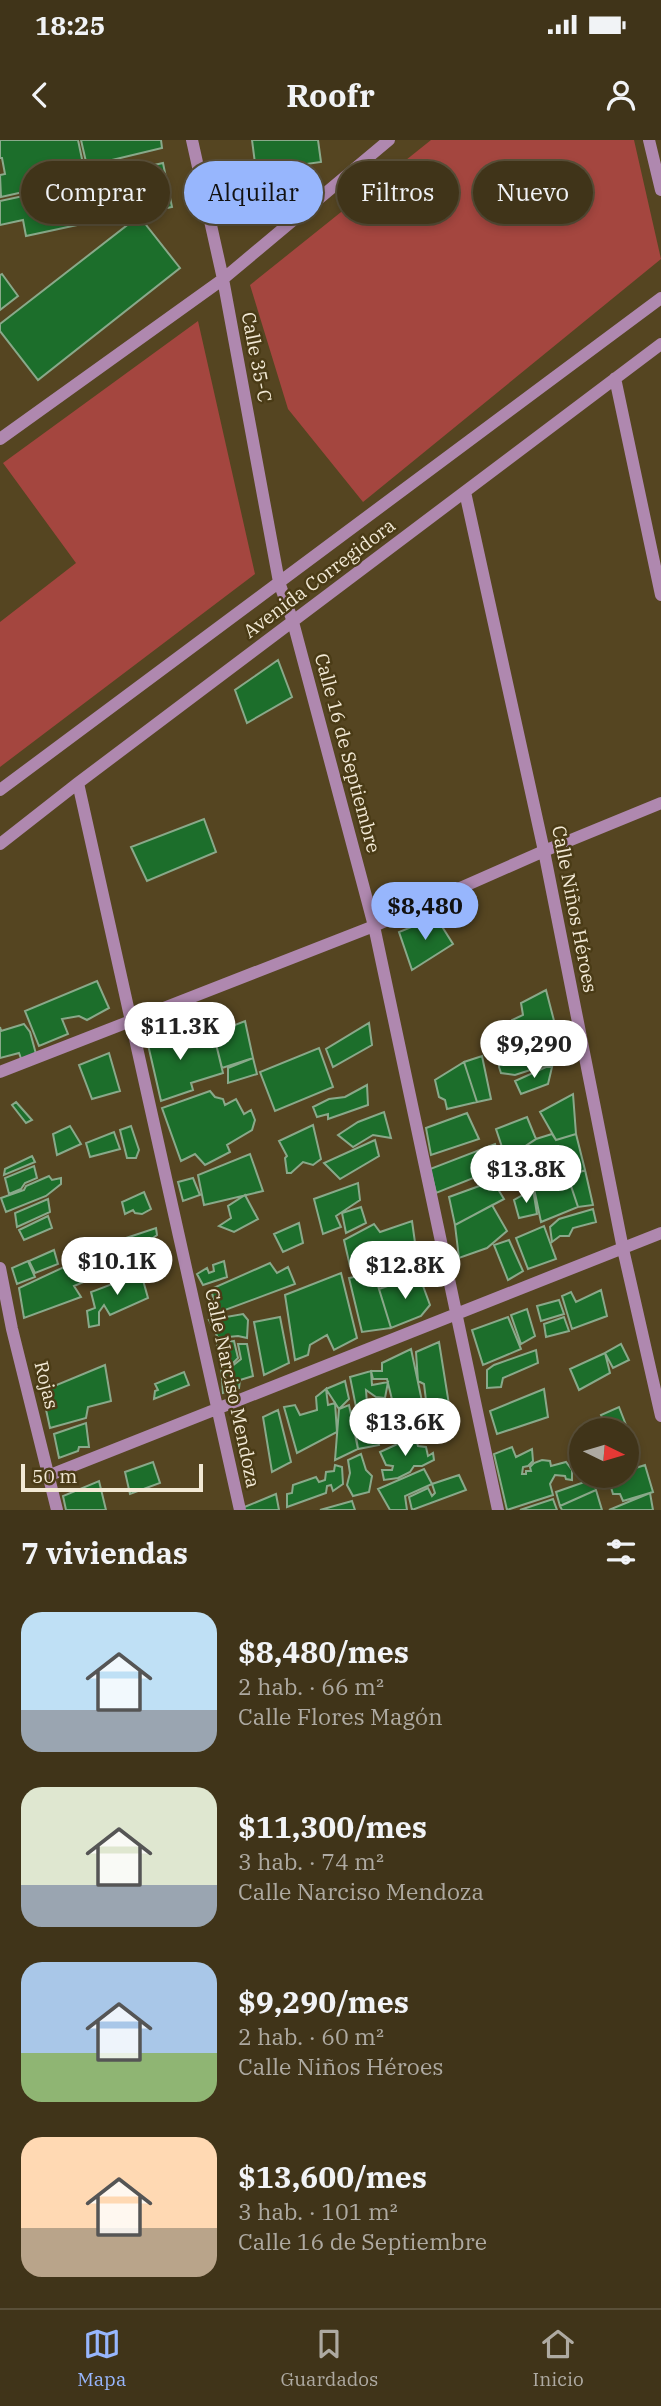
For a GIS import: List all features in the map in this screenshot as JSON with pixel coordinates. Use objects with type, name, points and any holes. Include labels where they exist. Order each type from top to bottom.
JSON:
[{"type":"street","name":"Calle 35-C","points":[[192,140],[223,279],[279,582]]},
{"type":"street","points":[[0,439],[223,279],[389,140]]},
{"type":"street","points":[[649,140],[661,190]]},
{"type":"street","name":"Avenida Corregidora","points":[[0,790],[661,298]]},
{"type":"street","name":"Avenida Corregidora","points":[[0,844],[661,344]]},
{"type":"street","points":[[615,378],[661,595]]},
{"type":"street","name":"Calle Niños Héroes","points":[[465,492],[544,850],[623,1249],[661,1416]]},
{"type":"street","name":"Calle 16 de Septiembre","points":[[279,582],[293,622],[374,926],[498,1510]]},
{"type":"street","name":"Calle Narciso Mendoza","points":[[78,783],[240,1510]]},
{"type":"street","points":[[0,1072],[374,926],[544,850],[661,803]]},
{"type":"street","points":[[50,1475],[661,1233]]},
{"type":"street","name":"Rojas","points":[[0,1268],[12,1329],[57,1510]]},
{"type":"shaded area","points":[[431,140],[634,140],[661,259],[363,502],[288,409],[250,285],[337,215],[337,224],[459,224],[459,161],[405,161]]},
{"type":"shaded area","points":[[198,321],[255,574],[0,767],[0,622],[76,563],[3,463]]},
{"type":"building","points":[[0,140],[78,140],[82,161],[21,161],[21,193],[1,197],[0,175],[5,174],[0,158]]},
{"type":"building","points":[[81,140],[161,140],[162,148],[108,161],[86,161]]},
{"type":"building","points":[[252,140],[318,140],[321,161],[255,161]]},
{"type":"building","points":[[21,196],[21,220],[0,225],[0,201]]},
{"type":"building","points":[[24,224],[82,224],[26,236]]},
{"type":"building","points":[[129,224],[145,224],[180,268],[38,380],[0,331],[0,324]]},
{"type":"building","points":[[2,274],[18,296],[0,310],[0,275]]},
{"type":"building","points":[[278,660],[292,697],[247,723],[235,690]]},
{"type":"building","points":[[204,819],[216,852],[147,881],[131,847]]},
{"type":"building","points":[[436,917],[453,944],[412,970],[399,932]]},
{"type":"building","points":[[97,981],[109,1008],[87,1020],[79,1016],[62,1019],[68,1034],[39,1046],[25,1011]]},
{"type":"building","points":[[546,990],[564,1059],[515,1075],[501,1073],[501,1049],[514,1043],[512,1020],[523,1015],[521,1003]]},
{"type":"building","points":[[214,1008],[219,1037],[193,1042],[188,1017]]},
{"type":"building","points":[[245,1021],[253,1058],[222,1068],[216,1044],[222,1030]]},
{"type":"building","points":[[181,1022],[187,1048],[216,1044],[223,1073],[191,1083],[193,1090],[161,1101],[146,1036]]},
{"type":"building","points":[[369,1023],[372,1045],[333,1067],[326,1049]]},
{"type":"building","points":[[24,1024],[30,1032],[36,1054],[22,1061],[19,1053],[0,1058],[0,1027],[1,1031]]},
{"type":"building","points":[[319,1048],[333,1087],[275,1111],[260,1072]]},
{"type":"building","points":[[109,1053],[120,1091],[92,1099],[79,1065]]},
{"type":"building","points":[[482,1056],[491,1099],[477,1102],[464,1062]]},
{"type":"building","points":[[253,1058],[257,1074],[228,1083],[228,1068]]},
{"type":"building","points":[[464,1062],[477,1102],[447,1109],[445,1100],[439,1097],[435,1080]]},
{"type":"building","points":[[546,1067],[552,1067],[548,1084],[521,1094],[515,1081]]},
{"type":"building","points":[[367,1085],[368,1105],[328,1119],[328,1114],[317,1117],[313,1107],[329,1099],[345,1097]]},
{"type":"building","points":[[210,1091],[215,1097],[223,1099],[225,1105],[236,1099],[244,1114],[251,1110],[255,1120],[252,1130],[227,1145],[230,1152],[205,1165],[195,1154],[181,1161],[162,1108]]},
{"type":"building","points":[[573,1094],[576,1134],[556,1140],[540,1112]]},
{"type":"building","points":[[16,1102],[32,1120],[26,1123],[12,1105]]},
{"type":"building","points":[[384,1112],[391,1138],[373,1135],[353,1147],[338,1135],[358,1122]]},
{"type":"building","points":[[467,1113],[479,1139],[431,1155],[426,1128]]},
{"type":"building","points":[[527,1117],[536,1139],[506,1159],[496,1129]]},
{"type":"building","points":[[313,1125],[321,1159],[313,1165],[303,1162],[291,1173],[287,1173],[287,1156],[279,1141]]},
{"type":"building","points":[[70,1126],[81,1144],[57,1155],[53,1134]]},
{"type":"building","points":[[131,1126],[139,1150],[136,1158],[127,1158],[120,1130]]},
{"type":"building","points":[[114,1132],[120,1149],[90,1157],[86,1143]]},
{"type":"building","points":[[552,1134],[556,1140],[576,1134],[585,1170],[568,1177],[578,1207],[541,1222],[530,1169],[509,1169],[509,1157],[536,1139]]},
{"type":"building","points":[[375,1140],[379,1156],[340,1179],[324,1163]]},
{"type":"building","points":[[495,1144],[501,1167],[436,1193],[430,1169]]},
{"type":"building","points":[[250,1154],[263,1191],[204,1205],[198,1175]]},
{"type":"building","points":[[32,1156],[35,1162],[4,1175],[5,1169]]},
{"type":"building","points":[[34,1166],[37,1178],[9,1194],[5,1178]]},
{"type":"building","points":[[585,1170],[593,1205],[578,1207],[568,1177]]},
{"type":"building","points":[[49,1176],[52,1180],[61,1178],[61,1184],[46,1196],[6,1212],[1,1198],[24,1190],[26,1186]]},
{"type":"building","points":[[193,1178],[200,1195],[183,1201],[178,1182]]},
{"type":"building","points":[[493,1181],[504,1199],[455,1225],[449,1197]]},
{"type":"building","points":[[358,1183],[360,1200],[336,1216],[341,1227],[323,1234],[314,1199]]},
{"type":"building","points":[[533,1189],[537,1214],[519,1218],[514,1200]]},
{"type":"building","points":[[144,1192],[151,1209],[142,1214],[133,1210],[125,1214],[122,1202]]},
{"type":"building","points":[[245,1195],[258,1219],[234,1232],[219,1226],[231,1218],[228,1206]]},
{"type":"building","points":[[48,1199],[50,1212],[17,1227],[15,1213]]},
{"type":"building","points":[[492,1205],[507,1231],[487,1248],[459,1258],[455,1225]]},
{"type":"building","points":[[361,1207],[366,1223],[346,1233],[342,1213]]},
{"type":"building","points":[[593,1209],[596,1222],[573,1228],[569,1236],[560,1236],[552,1242],[550,1227],[559,1219]]},
{"type":"building","points":[[48,1216],[52,1228],[24,1240],[19,1230]]},
{"type":"building","points":[[412,1221],[419,1271],[382,1284],[380,1279],[405,1264],[394,1245],[369,1257],[374,1265],[350,1266],[344,1240],[374,1224],[380,1232]]},
{"type":"building","points":[[299,1223],[303,1243],[283,1252],[274,1234]]},
{"type":"building","points":[[544,1226],[556,1259],[528,1269],[516,1238]]},
{"type":"building","points":[[156,1228],[157,1235],[145,1244],[145,1253],[140,1259],[125,1263],[123,1239]]},
{"type":"building","points":[[509,1240],[523,1271],[508,1280],[494,1245]]},
{"type":"building","points":[[393,1248],[400,1262],[384,1271],[384,1275],[375,1277],[373,1258]]},
{"type":"building","points":[[54,1250],[58,1264],[35,1273],[29,1261]]},
{"type":"building","points":[[101,1250],[109,1276],[86,1281],[81,1257]]},
{"type":"building","points":[[28,1261],[35,1277],[17,1284],[12,1268]]},
{"type":"building","points":[[77,1261],[86,1281],[74,1286],[81,1297],[24,1318],[19,1288]]},
{"type":"building","points":[[224,1261],[227,1277],[203,1285],[197,1274],[207,1268],[209,1273],[214,1271],[213,1265]]},
{"type":"building","points":[[270,1263],[277,1273],[288,1267],[295,1284],[217,1313],[211,1289]]},
{"type":"building","points":[[141,1273],[148,1298],[110,1315],[104,1305],[99,1312],[99,1325],[89,1327],[87,1311],[95,1308],[91,1292]]},
{"type":"building","points":[[341,1273],[357,1338],[334,1350],[327,1335],[310,1345],[308,1355],[295,1360],[285,1295]]},
{"type":"building","points":[[374,1273],[391,1328],[362,1332],[349,1278]]},
{"type":"building","points":[[419,1275],[430,1305],[421,1316],[391,1328],[379,1289]]},
{"type":"building","points":[[601,1290],[607,1316],[572,1329],[562,1296],[571,1292],[576,1302]]},
{"type":"building","points":[[559,1300],[564,1314],[541,1321],[537,1306]]},
{"type":"building","points":[[527,1309],[535,1336],[521,1344],[511,1315]]},
{"type":"building","points":[[243,1314],[248,1320],[247,1338],[218,1338],[209,1320]]},
{"type":"building","points":[[280,1317],[289,1363],[264,1375],[254,1322]]},
{"type":"building","points":[[508,1317],[521,1349],[483,1365],[472,1330]]},
{"type":"building","points":[[564,1317],[569,1331],[546,1337],[544,1324]]},
{"type":"building","points":[[234,1341],[238,1358],[231,1365],[221,1364],[217,1344]]},
{"type":"building","points":[[439,1342],[451,1417],[429,1425],[424,1384],[418,1381],[416,1352]]},
{"type":"building","points":[[238,1344],[247,1344],[253,1376],[240,1380],[239,1388],[223,1393],[221,1366],[231,1367],[241,1359]]},
{"type":"building","points":[[621,1344],[629,1360],[613,1368],[605,1353]]},
{"type":"building","points":[[411,1349],[423,1406],[397,1420],[387,1379],[373,1379],[371,1371],[382,1371],[382,1363]]},
{"type":"building","points":[[536,1350],[538,1363],[503,1378],[501,1387],[487,1388],[487,1370]]},
{"type":"building","points":[[605,1353],[610,1373],[579,1390],[570,1369]]},
{"type":"building","points":[[105,1365],[111,1401],[88,1407],[86,1418],[50,1428],[42,1391]]},
{"type":"building","points":[[371,1371],[372,1385],[388,1382],[385,1398],[376,1397],[366,1390],[367,1404],[356,1407],[350,1377]]},
{"type":"building","points":[[184,1372],[189,1385],[154,1399],[155,1391],[158,1390],[155,1384]]},
{"type":"building","points":[[345,1381],[349,1399],[339,1409],[326,1389]]},
{"type":"building","points":[[326,1389],[328,1405],[335,1403],[337,1432],[297,1453],[284,1407],[295,1405],[300,1415],[317,1410],[316,1397]]},
{"type":"building","points":[[544,1389],[548,1417],[497,1434],[490,1411]]},
{"type":"building","points":[[385,1398],[398,1436],[383,1441],[373,1400]]},
{"type":"building","points":[[367,1404],[379,1445],[358,1449],[352,1411]]},
{"type":"building","points":[[349,1405],[358,1449],[335,1460],[339,1409]]},
{"type":"building","points":[[619,1407],[623,1418],[602,1418],[601,1415]]},
{"type":"building","points":[[278,1410],[291,1462],[272,1472],[263,1417]]},
{"type":"building","points":[[86,1423],[89,1447],[79,1447],[78,1451],[59,1458],[54,1434]]},
{"type":"building","points":[[415,1436],[418,1446],[426,1447],[428,1456],[433,1453],[434,1460],[422,1466],[414,1466],[410,1472],[398,1478],[384,1480],[382,1470],[392,1470],[393,1466],[386,1465],[380,1452]]},
{"type":"building","points":[[512,1447],[516,1457],[532,1449],[533,1461],[523,1467],[522,1474],[531,1471],[530,1467],[534,1463],[542,1460],[550,1461],[551,1466],[566,1462],[569,1466],[569,1480],[565,1476],[555,1475],[550,1484],[553,1495],[507,1510],[494,1454]]},
{"type":"building","points":[[361,1454],[366,1470],[372,1476],[369,1492],[353,1496],[347,1485],[350,1473],[348,1460]]},
{"type":"building","points":[[153,1462],[160,1483],[130,1494],[125,1472]]},
{"type":"building","points":[[335,1465],[342,1467],[343,1484],[333,1491],[331,1485],[327,1486],[326,1493],[287,1507],[287,1494],[292,1493],[293,1485],[316,1477],[319,1482],[325,1480],[326,1472],[334,1471]]},
{"type":"building","points":[[645,1465],[653,1492],[623,1501],[620,1494],[613,1494],[611,1488],[639,1488],[639,1467]]},
{"type":"building","points":[[424,1469],[432,1484],[405,1496],[407,1510],[390,1510],[378,1489]]},
{"type":"building","points":[[459,1475],[466,1490],[412,1510],[409,1497],[428,1488],[432,1496],[435,1493],[432,1484]]},
{"type":"building","points":[[99,1481],[106,1510],[66,1510],[63,1496]]},
{"type":"building","points":[[569,1487],[596,1490],[560,1506],[556,1492]]},
{"type":"building","points":[[596,1490],[602,1510],[562,1510],[560,1506]]},
{"type":"building","points":[[650,1493],[653,1510],[609,1510]]},
{"type":"building","points":[[276,1494],[279,1510],[242,1510],[242,1508]]},
{"type":"building","points":[[553,1499],[557,1510],[520,1510]]},
{"type":"building","points":[[352,1501],[355,1510],[320,1510]]}]
